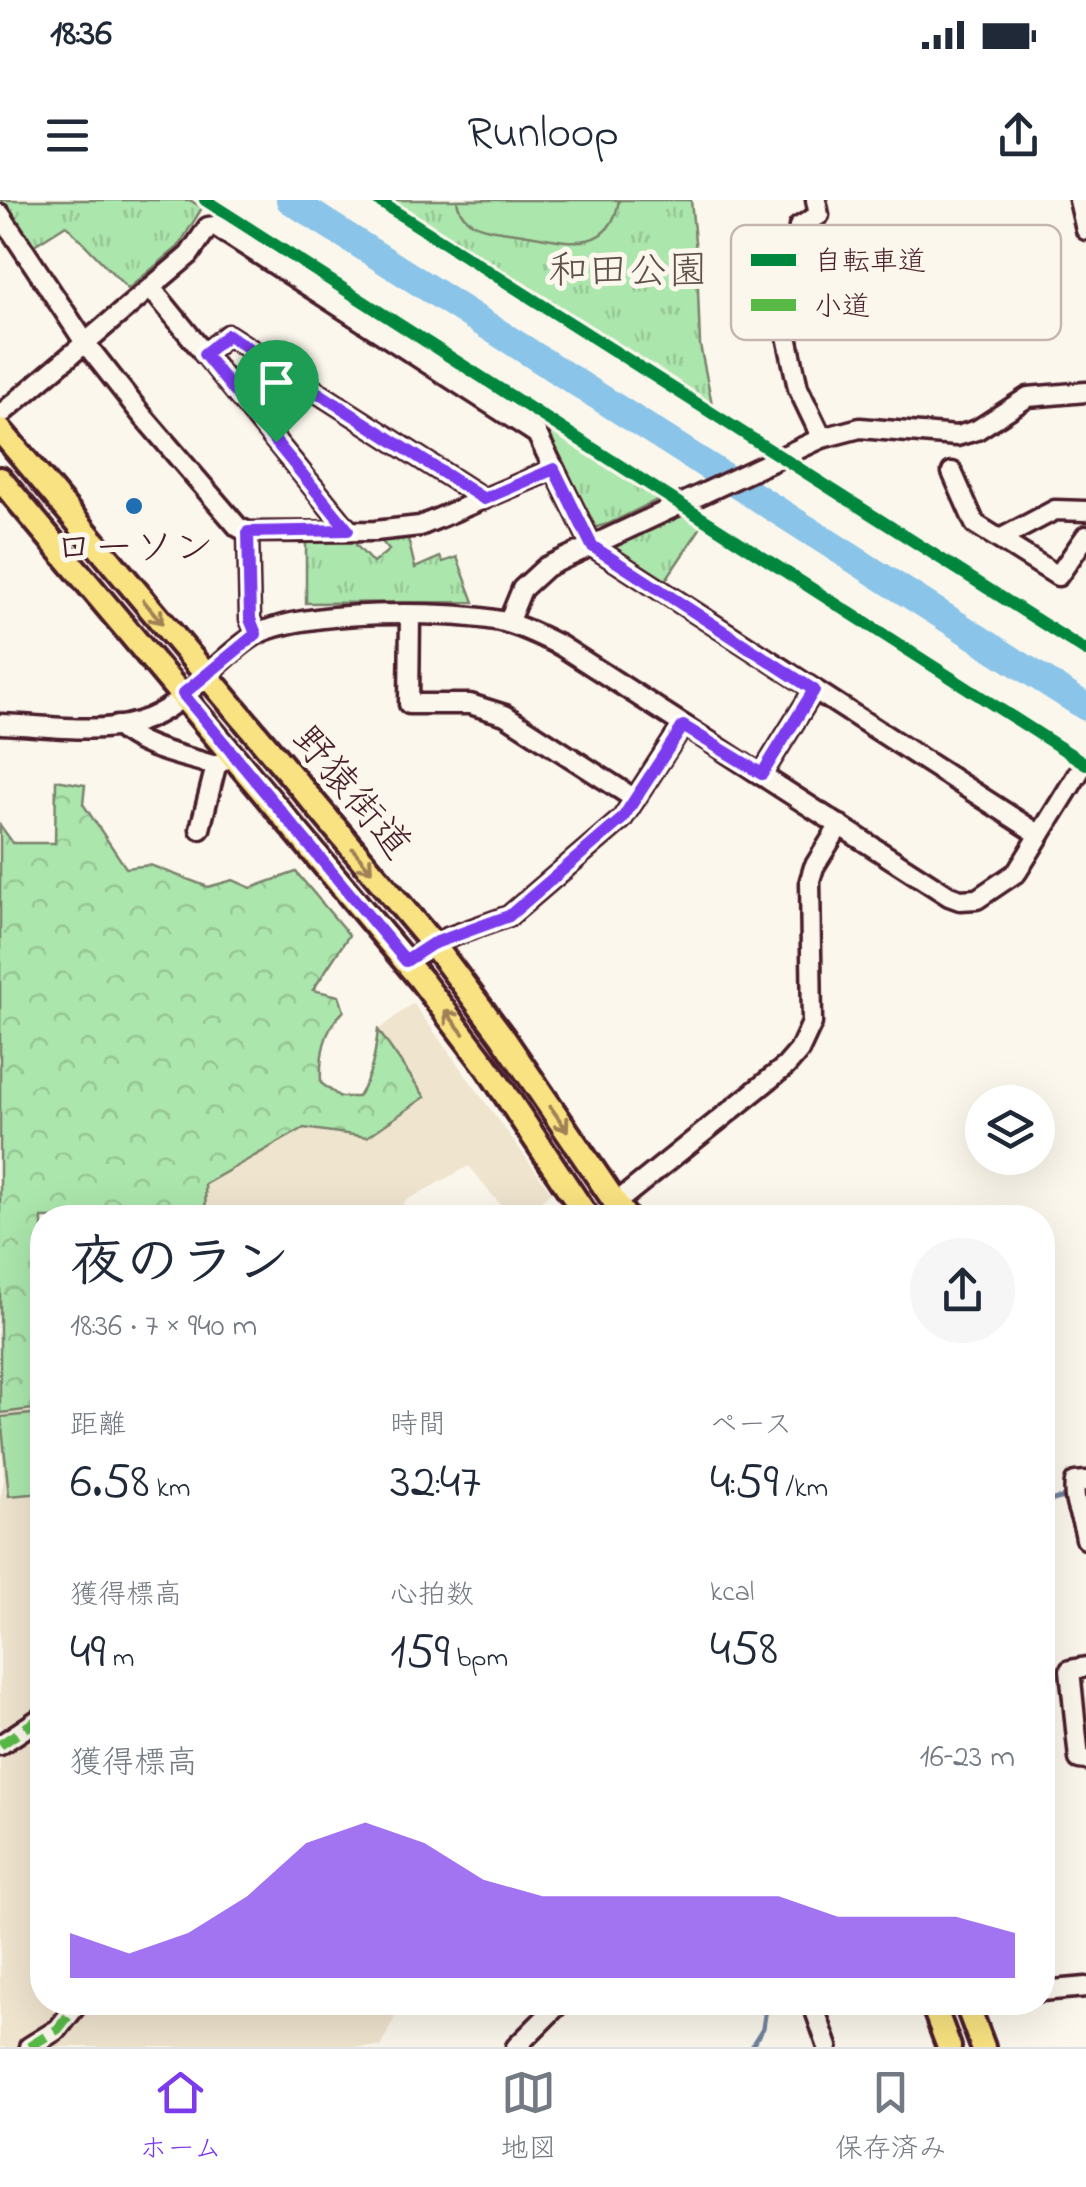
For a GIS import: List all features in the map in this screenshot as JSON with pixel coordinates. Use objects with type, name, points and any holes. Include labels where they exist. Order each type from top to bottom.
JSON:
[{"type":"main road","name":"野猿街道","points":[[0,430],[432,944],[502,1036],[618,1205]]},
{"type":"main road","name":"野猿街道","points":[[0,480],[183,694],[224,760],[406,961],[466,1038],[579,1205]]},
{"type":"main road","points":[[938,2015],[949,2047]]},
{"type":"main road","points":[[971,2015],[983,2047]]},
{"type":"street","points":[[801,225],[818,215],[816,200]]},
{"type":"street","points":[[1079,200],[1086,230]]},
{"type":"street","points":[[0,214],[86,344],[238,527],[248,532],[420,526],[554,469]]},
{"type":"street","points":[[0,416],[189,255],[208,228],[216,226],[538,434],[592,546],[1040,835]]},
{"type":"street","points":[[151,288],[348,530]]},
{"type":"street","points":[[204,354],[228,335],[484,499]]},
{"type":"street","points":[[787,340],[798,388],[822,438]]},
{"type":"street","points":[[508,623],[515,601],[530,579],[546,567],[822,438],[860,428],[956,436],[977,430],[1028,397],[1086,392]]},
{"type":"street","points":[[952,472],[975,524],[1058,576],[1086,536]]},
{"type":"street","points":[[1000,540],[1055,510],[1086,511]]},
{"type":"street","points":[[248,532],[250,619],[256,634]]},
{"type":"street","points":[[410,616],[410,704],[470,704],[505,715],[634,799]]},
{"type":"street","points":[[0,724],[117,726],[162,713],[256,634],[284,622],[310,618],[468,616],[508,623],[560,646],[960,900],[977,898],[1017,872],[1080,772]]},
{"type":"street","points":[[762,774],[814,690]]},
{"type":"street","points":[[117,726],[125,734],[156,747],[224,760],[200,829]]},
{"type":"street","points":[[406,961],[432,944],[509,916],[622,819],[683,726]]},
{"type":"street","points":[[627,1205],[786,1066],[806,1039],[814,1007],[810,880],[814,866],[840,825]]},
{"type":"street","points":[[1086,1480],[1075,1482],[1072,1500],[1084,1523],[1086,1539]]},
{"type":"street","points":[[1086,1667],[1070,1670],[1079,1760],[1086,1760]]},
{"type":"street","points":[[0,1745],[30,1725]]},
{"type":"street","points":[[1055,1991],[1086,1987]]},
{"type":"street","points":[[29,2047],[58,2028],[68,2015]]},
{"type":"street","points":[[516,2047],[548,2015]]},
{"type":"street","points":[[817,2015],[828,2047]]},
{"type":"shaded area","points":[[413,1003],[551,1192],[535,1205],[501,1205],[469,1166],[404,1205],[206,1205],[205,1184],[304,1128],[367,1137],[425,1096],[378,1030]]},
{"type":"shaded area","points":[[30,1409],[30,2015],[396,2015],[380,2047],[0,2047],[0,1499],[4,1480],[0,1413]]},
{"type":"green space","points":[[1,200],[190,200],[202,208],[178,247],[128,289],[66,225],[31,247]]},
{"type":"green space","name":"和田公園","points":[[388,200],[691,200],[700,345],[712,404]]},
{"type":"green space","points":[[457,200],[619,200],[606,230],[583,241],[569,241],[480,226],[464,216]]},
{"type":"green space","points":[[546,423],[660,496],[608,524],[589,529],[544,427]]},
{"type":"green space","points":[[681,510],[703,524],[665,581],[615,548],[615,542]]},
{"type":"green space","points":[[407,534],[415,568],[440,557],[443,562],[457,557],[474,602],[306,603],[306,538],[363,536],[356,545],[373,563],[389,550],[377,536]]},
{"type":"green space","points":[[56,780],[85,785],[83,804],[126,868],[150,865],[208,887],[233,880],[251,888],[296,872],[349,935],[313,990],[339,996],[344,1011],[331,1026],[324,1044],[321,1083],[340,1097],[358,1097],[372,1065],[378,1030],[425,1097],[367,1137],[304,1128],[205,1184],[206,1205],[30,1205],[30,1409],[0,1413],[0,825],[13,843],[55,843]]},
{"type":"green space","points":[[30,1414],[30,1494],[9,1496],[1,1417]]},
{"type":"waterway","points":[[290,200],[1086,707]]},
{"type":"waterway","points":[[1055,1500],[1068,1496]]},
{"type":"waterway","points":[[751,2047],[763,2028],[765,2015]]},
{"type":"marked path","points":[[0,1745],[30,1725]]},
{"type":"marked path","points":[[29,2047],[58,2029],[69,2015]]},
{"type":"cycle path","points":[[205,200],[1086,764]]},
{"type":"cycle path","points":[[377,200],[1086,651]]},
{"type":"place","name":"ローソン","points":[[134,506]]},
{"type":"route","points":[[228,335],[484,499],[554,469],[592,546],[814,690],[762,774],[683,726],[622,819],[509,916],[432,944],[406,961],[183,694],[256,634],[250,619],[248,532],[348,530],[276,442],[204,354],[228,335]]}]
